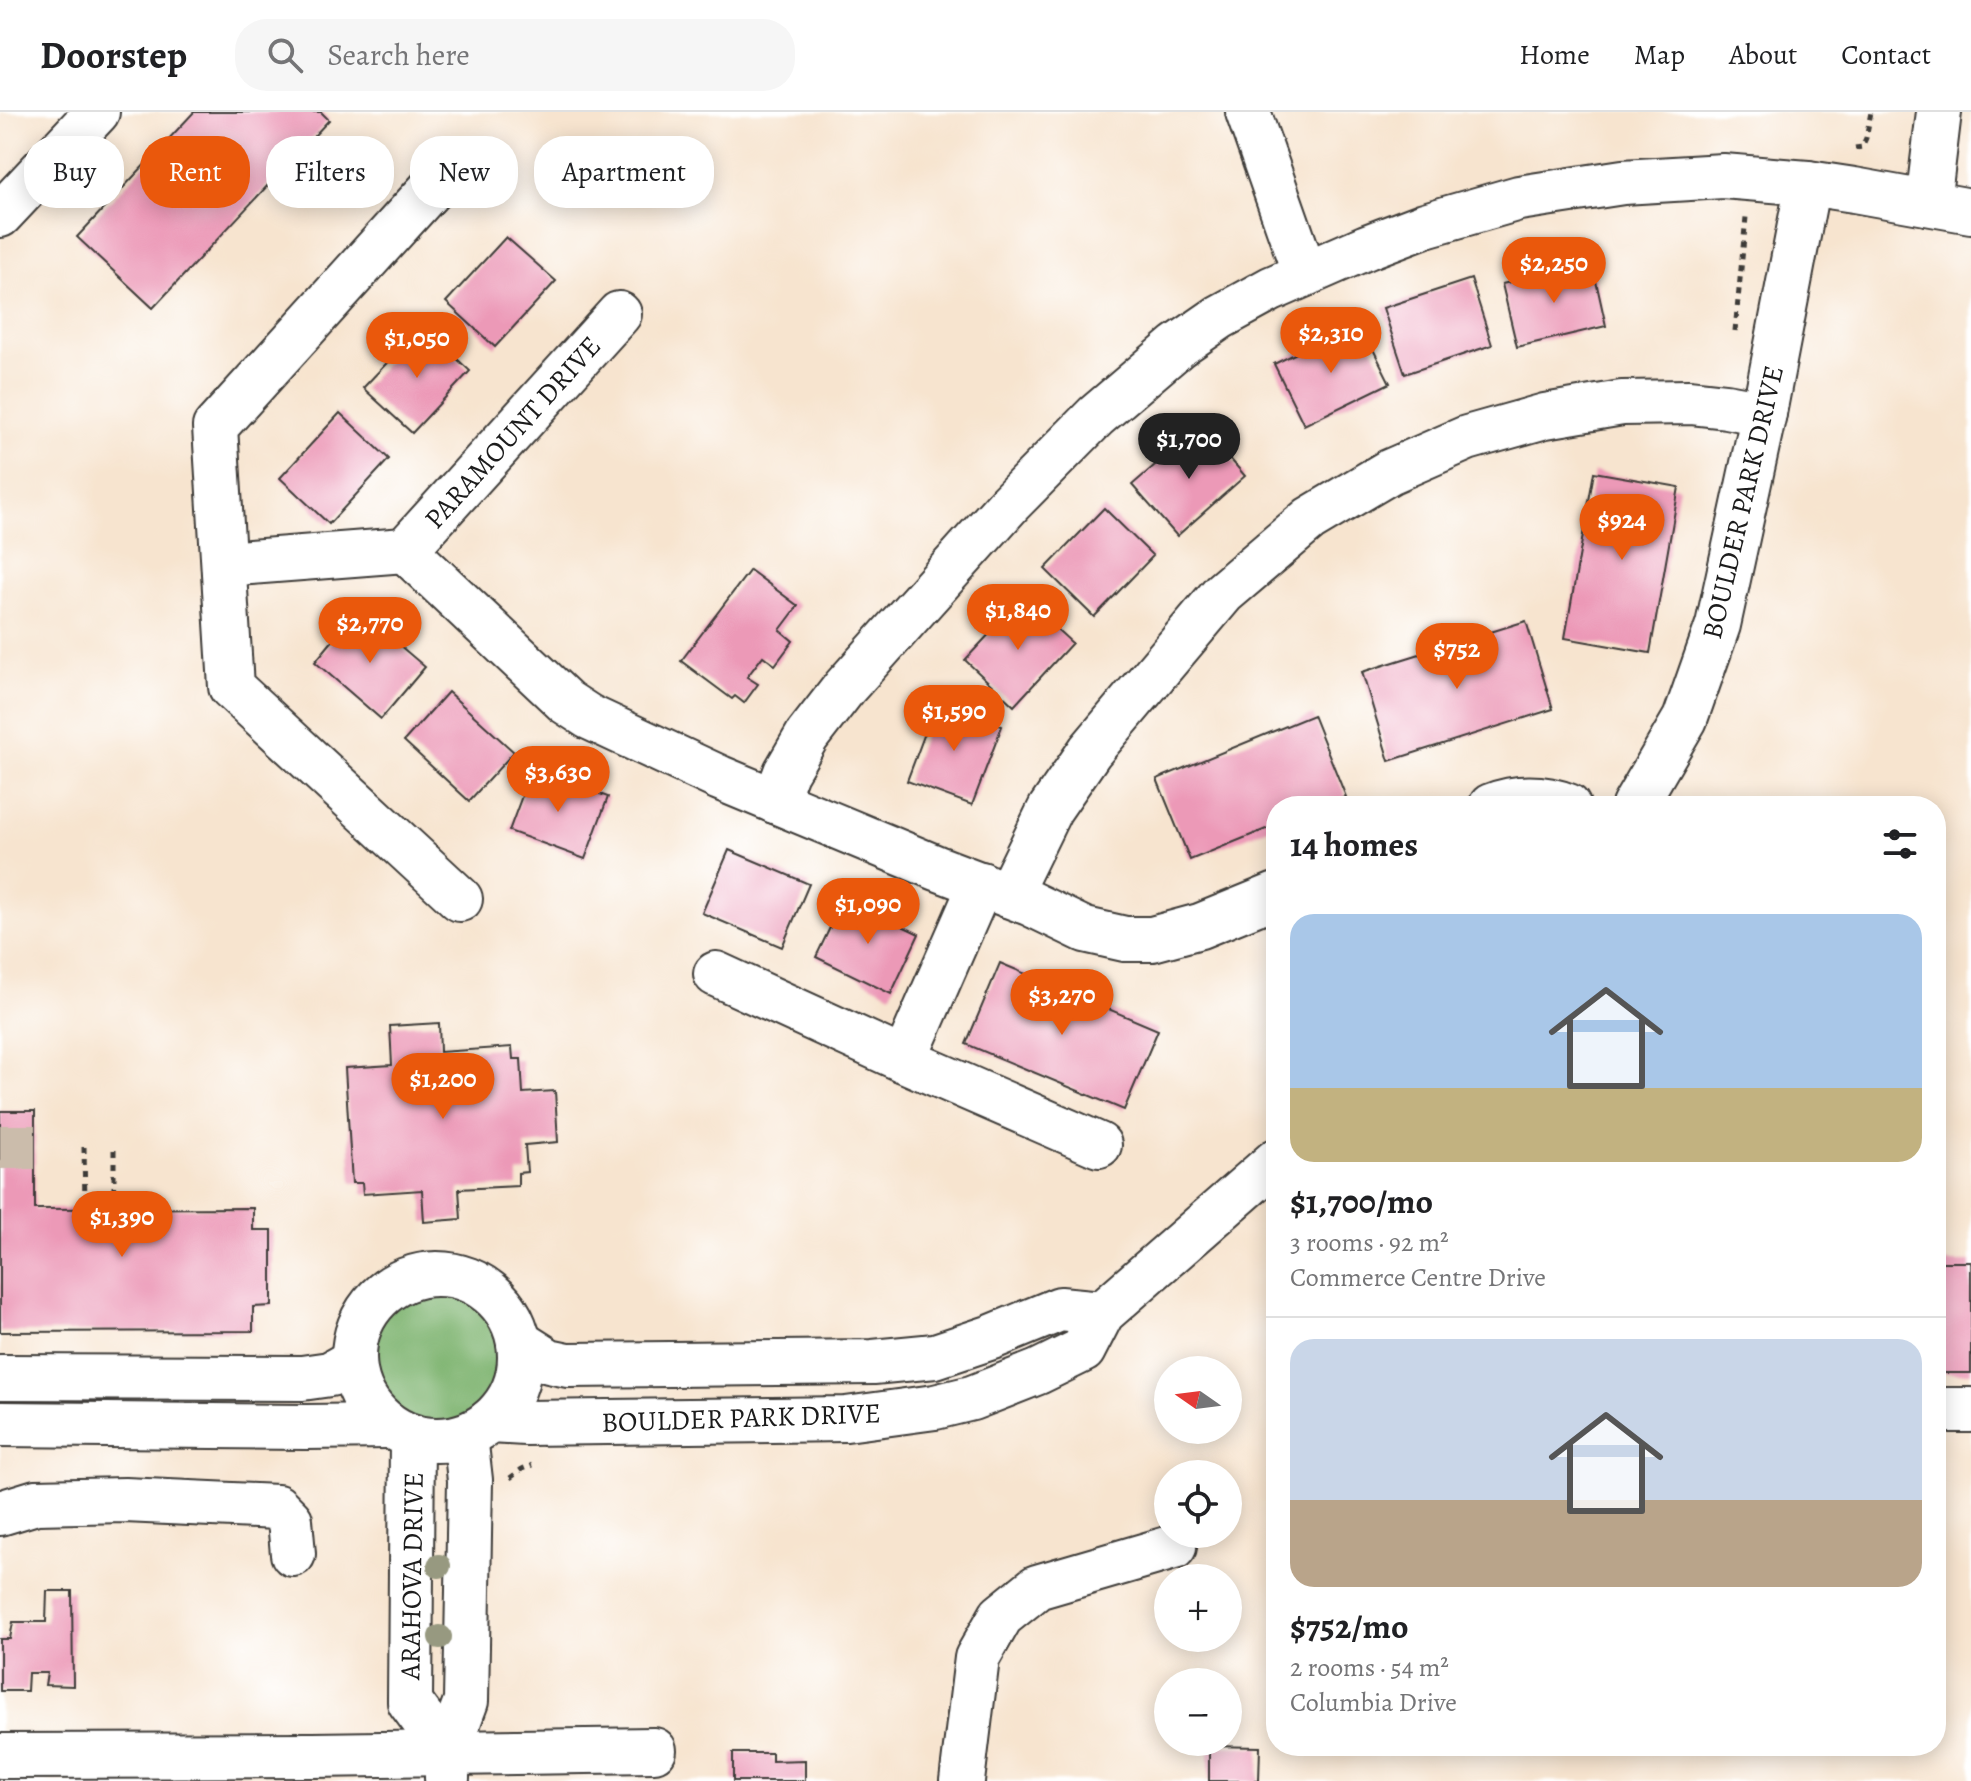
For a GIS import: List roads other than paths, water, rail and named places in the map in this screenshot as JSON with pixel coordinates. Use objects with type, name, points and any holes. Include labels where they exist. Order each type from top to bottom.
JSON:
[{"type":"street","points":[[0,215],[97,112]]},
{"type":"street","points":[[1248,112],[1305,274]]},
{"type":"street","points":[[1928,203],[1939,112]]},
{"type":"street","points":[[775,801],[786,772],[807,736],[845,687],[1010,503],[1096,416],[1178,346],[1220,317],[1271,289],[1425,225],[1519,198],[1623,182],[1723,176],[1808,183],[1971,211]]},
{"type":"street","name":"BOULDER PARK DRIVE","points":[[1640,796],[1685,719],[1718,625],[1764,413],[1808,183]]},
{"type":"street","points":[[414,208],[215,427],[231,687],[460,899]]},
{"type":"street","name":"PARAMOUNT DRIVE","points":[[405,550],[619,314]]},
{"type":"street","points":[[904,1060],[995,890],[1090,751],[1223,593],[1310,519],[1389,472],[1441,449],[1467,438],[1545,416],[1622,403],[1649,402],[1702,403],[1764,413]]},
{"type":"street","points":[[224,564],[405,550],[566,702],[589,717],[720,778],[1029,903],[1085,930],[1125,939],[1152,939],[1200,926],[1266,899]]},
{"type":"street","points":[[716,974],[1099,1145]]},
{"type":"street","name":"BOULDER PARK DRIVE","points":[[478,1428],[537,1423],[846,1419],[935,1407],[972,1398],[1083,1350],[1102,1313],[1266,1170]]},
{"type":"street","points":[[0,1424],[306,1427],[400,1431],[437,1440],[478,1428],[509,1398],[519,1371],[519,1342],[509,1315],[480,1284],[437,1273],[409,1278],[384,1292],[366,1311],[356,1334],[353,1361],[358,1385],[370,1408],[400,1431]]},
{"type":"street","name":"BOULDER PARK DRIVE","points":[[519,1342],[549,1361],[568,1365],[873,1362],[935,1356],[1060,1309],[1102,1313]]},
{"type":"street","points":[[0,1377],[302,1378],[330,1374],[353,1361]]},
{"type":"street","points":[[1946,1410],[1971,1410]]},
{"type":"street","name":"ARAHOVA DRIVE","points":[[447,1766],[466,1701],[470,1480],[478,1428]]},
{"type":"street","name":"ARAHOVA DRIVE","points":[[400,1431],[410,1702],[447,1766]]},
{"type":"street","points":[[0,1513],[36,1502],[125,1500],[277,1507],[290,1520],[293,1554]]},
{"type":"street","points":[[962,1781],[977,1658],[1001,1616],[1037,1587],[1171,1548]]},
{"type":"street","points":[[0,1756],[313,1755],[447,1766],[654,1750]]},
{"type":"tunnel","points":[[0,1147],[35,1147]]}]
